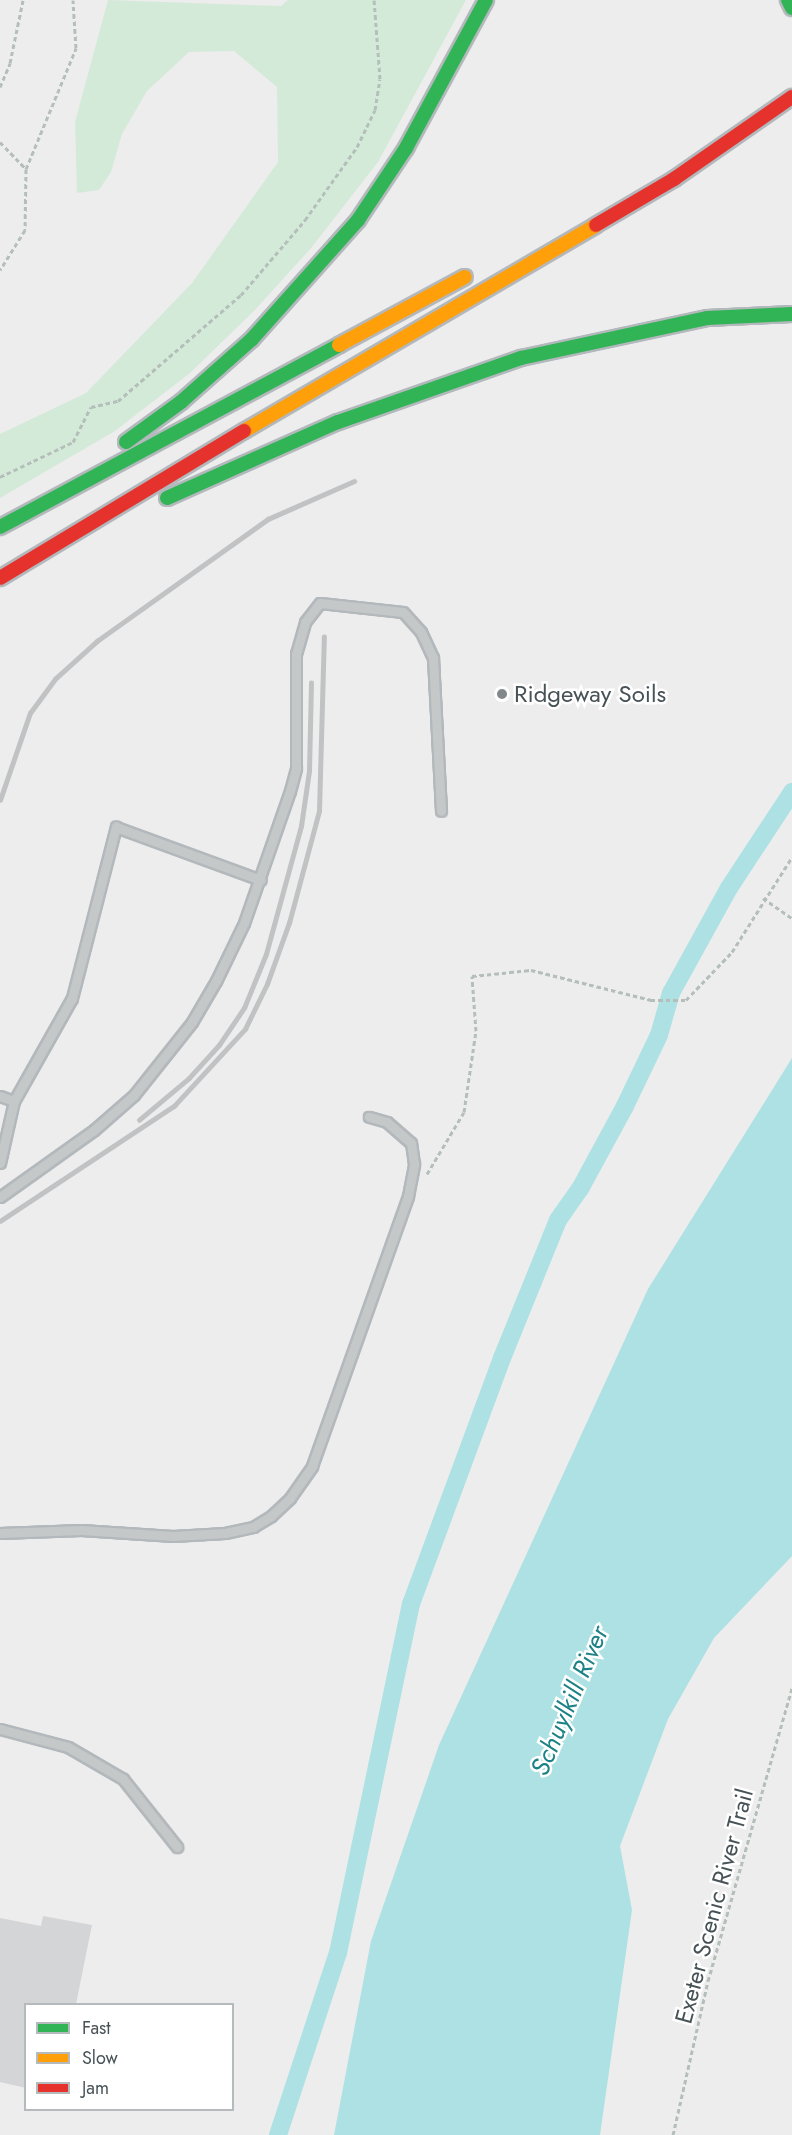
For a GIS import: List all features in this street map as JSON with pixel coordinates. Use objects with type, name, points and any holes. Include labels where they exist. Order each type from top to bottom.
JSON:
[{"type":"highway","points":[[0,521],[86,470],[181,402],[288,302],[358,220],[391,172],[486,0]]},
{"type":"highway","points":[[788,0],[792,8]]},
{"type":"highway","points":[[618,194],[698,147],[792,79]]},
{"type":"highway","points":[[0,578],[99,516],[674,179],[792,98]]},
{"type":"highway","points":[[0,526],[475,272]]},
{"type":"highway","points":[[0,584],[116,521],[257,456],[427,389],[521,357],[659,326],[732,316],[792,314]]},
{"type":"lane","points":[[0,1197],[93,1130],[134,1095],[162,1064],[216,981],[261,880],[296,768],[296,654],[305,622],[320,603],[403,612],[421,632],[433,658],[441,811]]},
{"type":"lane","points":[[0,1163],[14,1101],[72,998],[116,827],[261,880]]},
{"type":"lane","points":[[0,1096],[14,1101]]},
{"type":"lane","points":[[0,1533],[81,1530],[173,1536],[225,1533],[253,1527],[271,1516],[290,1498],[316,1455],[408,1196],[414,1164],[411,1143],[387,1122],[369,1117]]},
{"type":"lane","points":[[0,1729],[68,1748],[123,1779],[177,1847]]},
{"type":"path","points":[[0,87],[10,63],[23,0]]},
{"type":"path","points":[[0,270],[25,230],[26,169],[76,48],[73,0]]},
{"type":"path","points":[[0,477],[73,442],[91,407],[118,401],[232,302],[305,220],[357,147],[375,110],[380,79],[374,0]]},
{"type":"path","points":[[0,142],[26,169]]},
{"type":"path","points":[[424,1178],[464,1112],[476,1031],[472,976],[531,970],[651,1000],[686,1000],[732,952],[763,898],[792,858]]},
{"type":"path","points":[[763,898],[792,918]]},
{"type":"path","name":"Exeter Scenic River Trail","points":[[673,2135],[708,1981],[792,1688]]},
{"type":"green space","points":[[108,0],[281,6],[288,0],[466,0],[378,162],[312,247],[254,311],[190,373],[115,431],[0,498],[0,434],[86,393],[192,283],[278,162],[277,87],[234,51],[189,52],[147,91],[122,134],[111,172],[99,190],[77,193],[75,122]]},
{"type":"water","name":"Schuylkill River","points":[[792,1058],[792,1556],[714,1638],[668,1719],[620,1846],[632,1910],[600,2135],[334,2135],[371,1941],[439,1745],[648,1289]]},
{"type":"building","points":[[43,1916],[92,1925],[76,2003],[24,2003],[24,2088],[0,2082],[0,1918],[41,1926]]},
{"type":"waterway","points":[[278,2135],[338,1953],[411,1604],[502,1358],[558,1220],[580,1189],[625,1106],[659,1035],[671,993],[729,888],[792,792]]},
{"type":"railway","points":[[0,800],[30,713],[55,679],[97,641],[268,519],[354,481]]},
{"type":"railway","points":[[0,1221],[174,1106],[245,1029],[267,984],[289,923],[319,811],[324,637]]},
{"type":"railway","points":[[139,1120],[189,1078],[219,1045],[244,1008],[266,954],[301,826],[309,771],[311,683]]},
{"type":"traffic: fast","points":[[126,442],[181,402],[252,339],[358,220],[406,148],[486,0]]},
{"type":"traffic: fast","points":[[788,0],[792,8]]},
{"type":"traffic: fast","points":[[167,498],[338,422],[521,358],[707,318],[792,314]]},
{"type":"traffic: fast","points":[[0,527],[339,345]]},
{"type":"traffic: slow","points":[[244,431],[596,225]]},
{"type":"traffic: slow","points":[[339,345],[465,277]]},
{"type":"traffic: jam","points":[[596,225],[674,179],[792,97]]},
{"type":"traffic: jam","points":[[0,578],[244,431]]},
{"type":"place","name":"Ridgeway Soils","points":[[502,694]]}]
